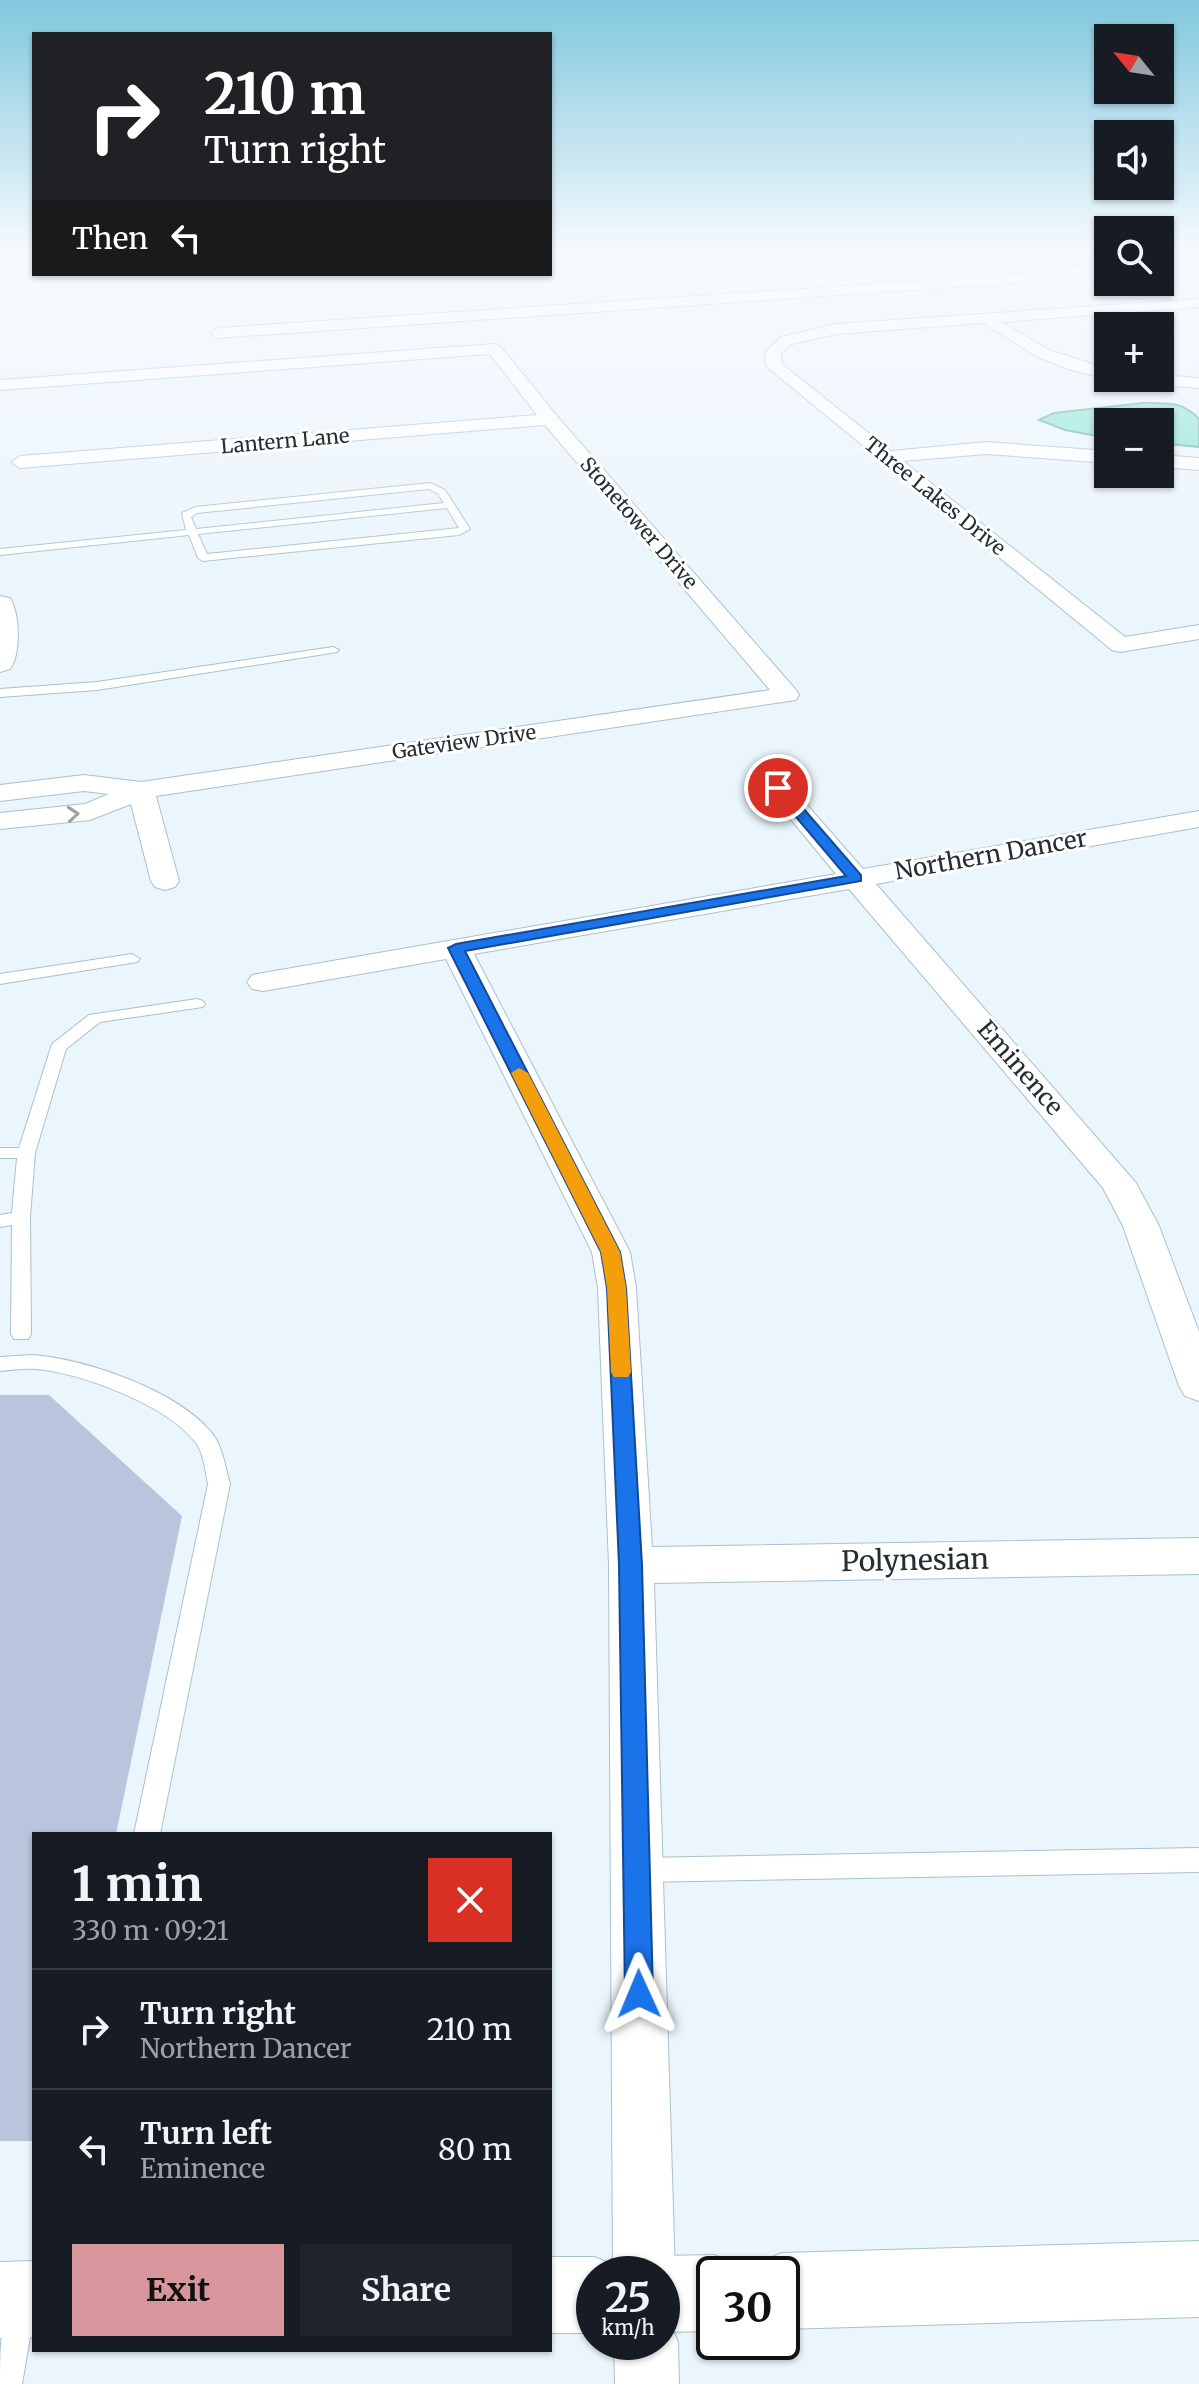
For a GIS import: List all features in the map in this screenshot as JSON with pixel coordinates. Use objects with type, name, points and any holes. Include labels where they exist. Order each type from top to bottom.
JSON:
[{"type":"street","name":"Stonetower Drive","points":[[0,385],[326,361]]},
{"type":"street","name":"Stonetower Drive","points":[[504,361],[787,695]]},
{"type":"street","name":"Three Lakes Drive","points":[[774,361],[774,366],[1120,645],[1199,632]]},
{"type":"street","points":[[1056,361],[1094,371]]},
{"type":"street","points":[[1174,381],[1199,383]]},
{"type":"street","name":"Lantern Lane","points":[[20,462],[550,419]]},
{"type":"street","points":[[886,457],[986,448],[1094,456]]},
{"type":"street","points":[[1174,462],[1199,464]]},
{"type":"street","points":[[0,604],[3,640],[0,663]]},
{"type":"street","name":"Gateview Drive","points":[[0,821],[90,812],[141,790],[787,695]]},
{"type":"street","name":"Gateview Drive","points":[[0,793],[84,783],[141,790]]},
{"type":"street","name":"Eminence","points":[[778,788],[1118,1183],[1141,1226],[1199,1386]]},
{"type":"street","points":[[141,790],[165,881]]},
{"type":"street","name":"Northern Dancer","points":[[263,982],[1199,819]]},
{"type":"street","points":[[456,948],[611,1252],[617,1288],[631,1565],[644,2256]]},
{"type":"street","name":"Polynesian","points":[[631,1565],[1199,1556]]},
{"type":"street","points":[[800,2290],[1199,2279]]},
{"type":"street","points":[[552,2295],[576,2295]]},
{"type":"street","points":[[646,2360],[647,2384]]},
{"type":"lane","points":[[430,486],[436,487],[465,527],[459,532],[203,558],[190,533],[187,513],[210,508],[430,486]]},
{"type":"lane","points":[[0,552],[451,505]]},
{"type":"lane","points":[[0,693],[97,686],[333,650]]},
{"type":"lane","points":[[0,979],[132,959]]},
{"type":"lane","points":[[21,1334],[21,1217],[26,1153],[58,1047],[95,1018],[197,1004]]},
{"type":"lane","points":[[0,1153],[26,1153]]},
{"type":"lane","points":[[0,1221],[21,1217]]},
{"type":"lane","points":[[0,1364],[38,1362],[104,1380],[152,1399],[188,1421],[206,1440],[219,1484],[147,1832]]},
{"type":"lane","points":[[636,1870],[1199,1860]]},
{"type":"lane","points":[[6,2384],[22,2291]]},
{"type":"shaded area","points":[[1143,403],[1174,404],[1199,419],[1199,447],[1174,444],[1174,408],[1098,408]]},
{"type":"shaded area","points":[[1094,409],[1094,435],[1065,430],[1039,420],[1054,413]]},
{"type":"building","points":[[0,1395],[49,1395],[182,1516],[116,1832],[32,1832],[32,2141],[0,2141]]},
{"type":"slow traffic","points":[[519,1073],[611,1252],[617,1288],[621,1372]]},
{"type":"route","points":[[639,1994],[631,1565],[617,1288],[611,1252],[456,948],[856,878],[778,788]]}]
